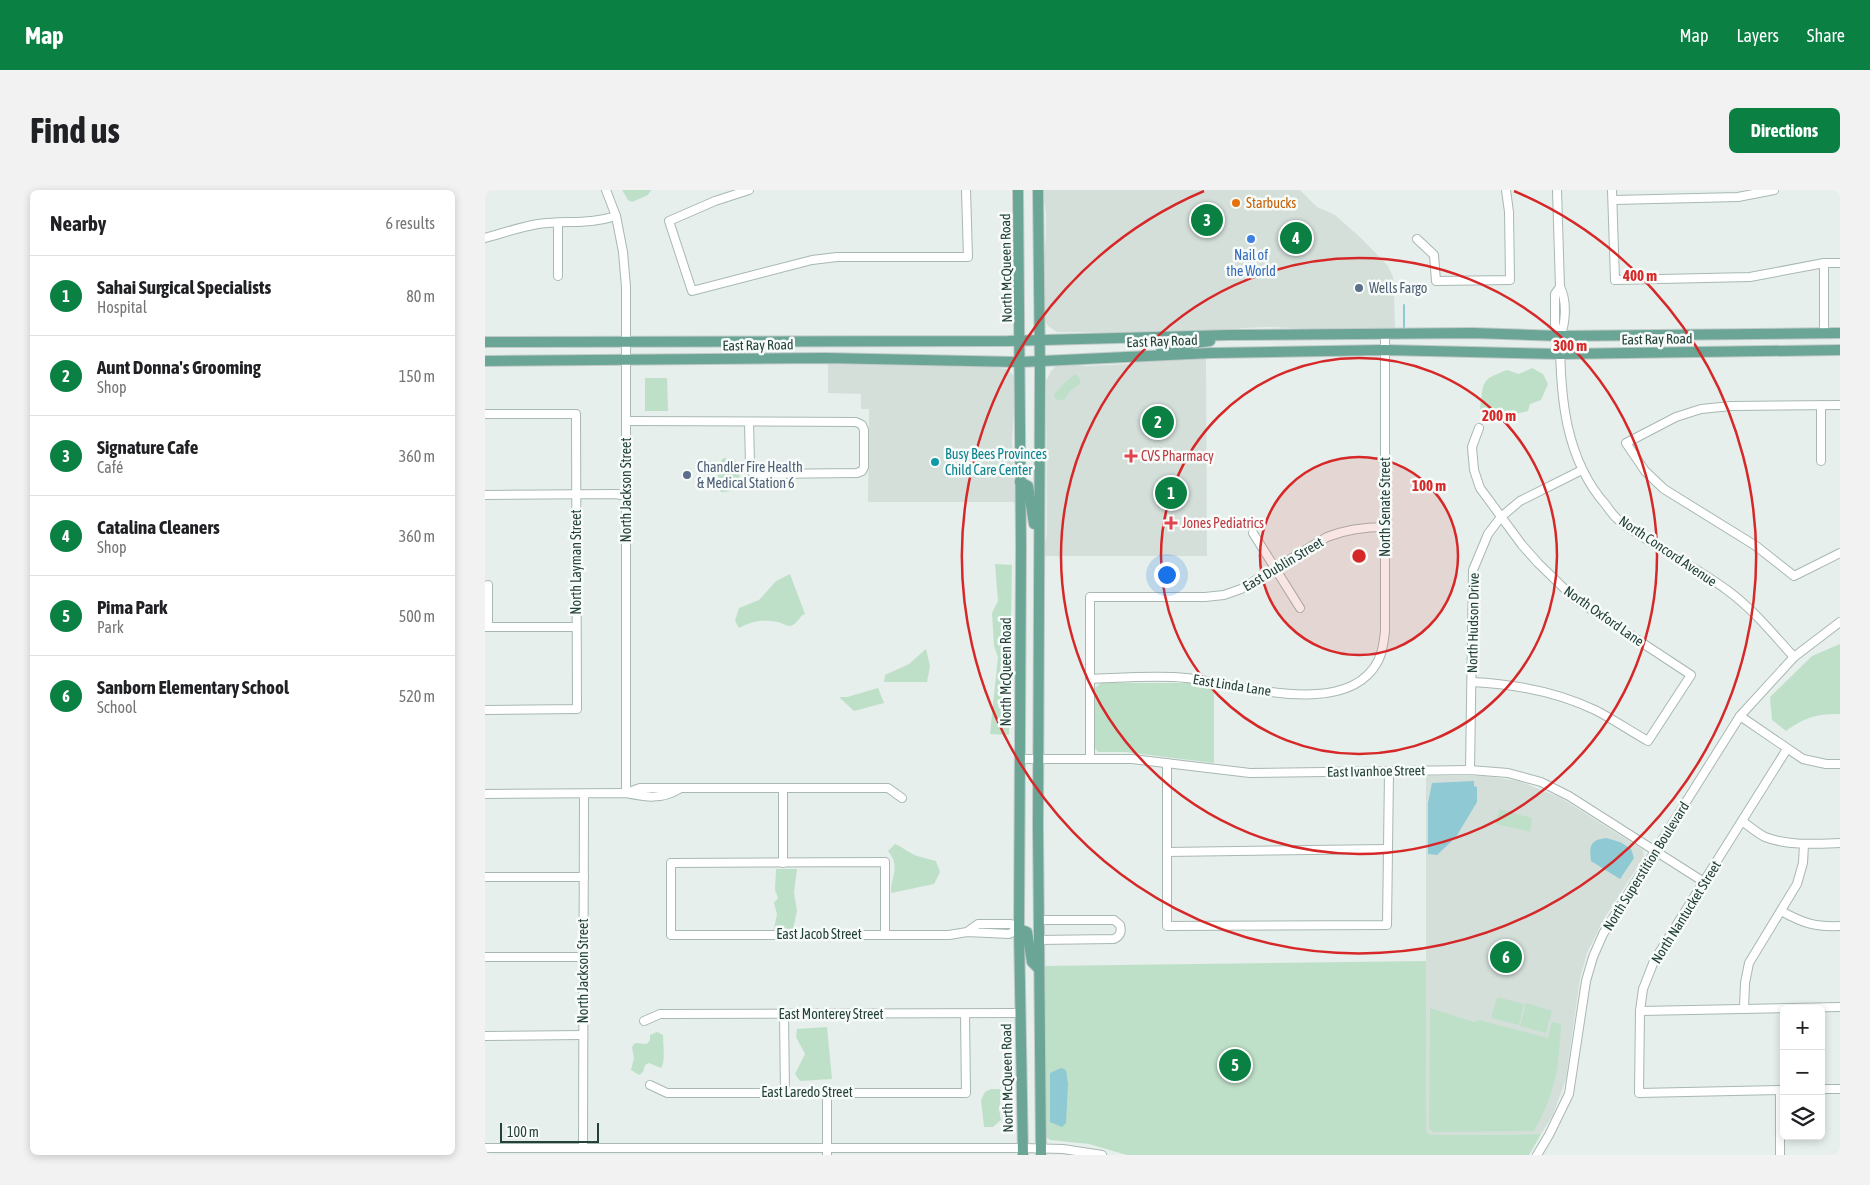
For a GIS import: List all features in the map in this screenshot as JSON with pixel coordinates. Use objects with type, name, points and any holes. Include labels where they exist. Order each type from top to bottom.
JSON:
[{"type":"main road","name":"North McQueen Road","points":[[1019,190],[1021,362],[1019,1014],[1023,1152]]},
{"type":"main road","points":[[1031,190],[1033,196],[1038,201]]},
{"type":"main road","points":[[1038,190],[1040,361],[1038,940],[1041,1152]]},
{"type":"main road","name":"East Ray Road","points":[[485,342],[1020,341],[1229,335],[1472,333],[1560,336],[1840,333]]},
{"type":"main road","points":[[1151,355],[1181,345],[1222,340],[1229,335]]},
{"type":"main road","name":"East Ray Road","points":[[485,361],[825,358],[1021,362],[1151,355],[1385,350],[1560,354],[1840,350]]},
{"type":"main road","points":[[1020,482],[1028,486],[1034,528],[1039,547]]},
{"type":"main road","points":[[1019,928],[1027,932],[1032,962],[1039,968]]},
{"type":"street","name":"North Jackson Street","points":[[606,190],[616,216],[623,252],[626,287],[626,793]]},
{"type":"street","points":[[749,190],[715,201],[669,221],[693,291],[812,260],[837,257],[967,257],[966,190]]},
{"type":"street","points":[[1417,239],[1434,256],[1436,281],[1510,280],[1509,212],[1506,190]]},
{"type":"street","name":"North Concord Avenue","points":[[1557,190],[1560,287],[1555,294],[1555,325],[1560,336],[1562,394],[1568,428],[1572,447],[1582,470],[1598,496],[1619,521],[1727,590],[1750,608],[1794,657]]},
{"type":"street","points":[[1612,190],[1614,200],[1615,280],[1750,277],[1840,263]]},
{"type":"street","points":[[1716,190],[1716,199]]},
{"type":"street","points":[[1614,200],[1716,199],[1774,190]]},
{"type":"street","points":[[485,238],[539,224],[600,222],[616,216]]},
{"type":"street","points":[[558,223],[558,276]]},
{"type":"street","points":[[1824,264],[1824,333]]},
{"type":"street","name":"North Senate Street","points":[[1368,675],[1378,661],[1383,648],[1385,334]]},
{"type":"street","points":[[1821,405],[1821,461]]},
{"type":"street","points":[[1840,405],[1731,406],[1701,409],[1675,417],[1626,444],[1645,471],[1664,489],[1756,546],[1794,576],[1840,553]]},
{"type":"street","name":"North Layman Street","points":[[485,414],[576,414],[577,494],[577,709],[485,710]]},
{"type":"street","points":[[626,421],[857,422],[862,425],[864,430],[864,467],[862,471],[857,473],[754,474],[751,471],[750,464],[749,422]]},
{"type":"street","name":"North Oxford Lane","points":[[1472,682],[1507,683],[1538,689],[1566,698],[1595,710],[1648,741],[1691,676],[1574,598],[1538,564],[1480,488],[1474,470],[1472,447],[1479,428]]},
{"type":"street","name":"North Hudson Drive","points":[[1470,770],[1472,682],[1471,591],[1473,570],[1488,534],[1501,517],[1520,501],[1582,470]]},
{"type":"street","points":[[485,495],[616,494],[626,496]]},
{"type":"street","name":"East Dublin Street","points":[[1091,679],[1091,597],[1205,597],[1224,595],[1241,590],[1327,537],[1360,527],[1385,527]]},
{"type":"street","points":[[1253,533],[1300,608]]},
{"type":"street","points":[[489,586],[487,627],[576,627]]},
{"type":"street","name":"North Superstition Boulevard","points":[[1537,1155],[1569,1094],[1586,981],[1603,934],[1740,716],[1794,657],[1840,622]]},
{"type":"street","name":"East Linda Lane","points":[[1091,679],[1183,677],[1285,694],[1307,694],[1334,693],[1348,688],[1368,675]]},
{"type":"street","points":[[1090,759],[1091,679]]},
{"type":"street","points":[[1740,716],[1803,759],[1826,764],[1840,764]]},
{"type":"street","name":"North Nantucket Street","points":[[1780,1090],[1639,1093],[1640,1011],[1643,989],[1654,961],[1787,749]]},
{"type":"street","name":"East Ivanhoe Street","points":[[1019,759],[1133,759],[1249,773],[1470,770],[1508,773],[1541,782],[1569,796],[1704,882]]},
{"type":"street","points":[[1167,763],[1167,926],[1387,925],[1389,772]]},
{"type":"street","points":[[485,794],[626,793],[640,788],[888,788],[902,798]]},
{"type":"street","points":[[783,788],[783,863],[885,862],[885,935]]},
{"type":"street","name":"North Jackson Street","points":[[583,1148],[584,794]]},
{"type":"street","points":[[1742,822],[1764,836],[1781,841],[1804,844],[1840,843]]},
{"type":"street","points":[[1744,1008],[1745,983],[1749,963],[1797,884],[1803,862],[1804,844]]},
{"type":"street","points":[[1167,852],[1388,849]]},
{"type":"street","name":"East Jacob Street","points":[[783,863],[671,863],[671,935],[949,935],[967,932],[978,924],[1011,924],[1019,928]]},
{"type":"street","points":[[485,877],[584,877]]},
{"type":"street","points":[[1781,911],[1802,922],[1824,926],[1840,926]]},
{"type":"street","points":[[1038,920],[1114,920],[1120,925],[1121,932],[1114,939],[1038,940]]},
{"type":"street","points":[[485,957],[584,957]]},
{"type":"street","points":[[1640,1011],[1840,1007]]},
{"type":"street","name":"East Monterey Street","points":[[644,1021],[660,1014],[1019,1014]]},
{"type":"street","points":[[784,1014],[785,1093]]},
{"type":"street","name":"East Laredo Street","points":[[650,1085],[667,1093],[966,1093],[965,1014]]},
{"type":"street","points":[[485,1036],[583,1035]]},
{"type":"street","points":[[1825,1089],[1840,1089]]},
{"type":"street","points":[[827,1092],[827,1152]]},
{"type":"street","points":[[1780,1155],[1782,1095]]},
{"type":"street","points":[[485,1148],[583,1148],[629,1152],[1041,1152],[1063,1149],[1102,1155]]},
{"type":"shaded area","points":[[1042,190],[1300,190],[1317,207],[1335,215],[1388,266],[1393,277],[1395,329],[1269,327],[1168,333],[1057,332],[1048,326],[1043,318],[1046,213]]},
{"type":"shaded area","points":[[1206,358],[1207,556],[1043,556],[1047,533],[1046,381],[1051,371],[1057,365],[1064,363],[1087,366],[1129,364],[1148,360]]},
{"type":"shaded area","points":[[828,364],[990,367],[1007,369],[1014,376],[1016,383],[1012,442],[1015,502],[868,502],[869,409],[861,409],[861,394],[828,393]]},
{"type":"shaded area","points":[[1426,776],[1486,776],[1519,781],[1561,798],[1643,850],[1644,857],[1605,917],[1587,953],[1580,978],[1566,1079],[1553,1115],[1541,1134],[1431,1135],[1426,1130]]},
{"type":"green space","points":[[622,190],[651,190],[648,195],[632,202],[628,200]]},
{"type":"green space","points":[[1532,368],[1543,374],[1548,384],[1541,400],[1530,404],[1528,411],[1504,417],[1480,409],[1483,387],[1488,379],[1507,370],[1519,374]]},
{"type":"green space","points":[[1075,374],[1080,378],[1080,384],[1070,391],[1063,401],[1056,399],[1055,393]]},
{"type":"green space","points":[[645,378],[667,378],[668,411],[645,411]]},
{"type":"green space","points":[[724,458],[735,460],[739,465],[740,489],[721,492],[718,474],[721,461]]},
{"type":"green space","points":[[995,564],[1012,565],[1009,735],[990,734],[998,657],[994,646],[992,613],[998,601]]},
{"type":"green space","points":[[790,574],[805,614],[790,626],[778,622],[762,621],[753,622],[739,628],[735,621],[739,608],[759,600],[776,581]]},
{"type":"green space","points":[[1840,644],[1840,714],[1811,717],[1799,722],[1786,731],[1772,720],[1770,697],[1812,656]]},
{"type":"green space","points":[[926,649],[930,666],[927,682],[884,682],[885,675],[909,664]]},
{"type":"green space","points":[[1101,683],[1193,683],[1214,686],[1214,763],[1125,752],[1098,752],[1095,748],[1094,689]]},
{"type":"green space","points":[[878,688],[884,703],[854,711],[839,697],[847,697]]},
{"type":"green space","points":[[1499,809],[1532,818],[1530,832],[1496,824]]},
{"type":"green space","points":[[895,844],[915,855],[936,861],[940,872],[934,884],[891,893],[895,867],[888,851]]},
{"type":"green space","points":[[776,869],[797,869],[794,892],[797,911],[793,929],[774,929],[777,914],[774,903],[778,898],[775,890]]},
{"type":"green space","points":[[1426,961],[1426,1130],[1431,1135],[1541,1134],[1529,1155],[1127,1155],[1089,1144],[1050,1140],[1046,1137],[1042,966]]},
{"type":"green space","points":[[1497,997],[1524,1004],[1519,1025],[1491,1018]]},
{"type":"green space","points":[[1526,1003],[1552,1011],[1546,1033],[1520,1026]]},
{"type":"green space","points":[[1430,1008],[1474,1022],[1479,1020],[1548,1038],[1552,1022],[1561,1024],[1559,1053],[1552,1092],[1534,1131],[1433,1132],[1429,1129]]},
{"type":"green space","points":[[827,1027],[832,1079],[800,1081],[795,1074],[805,1054],[796,1037],[797,1029]]},
{"type":"green space","points":[[657,1032],[663,1035],[663,1065],[661,1068],[649,1063],[645,1065],[643,1072],[639,1075],[631,1070],[634,1058],[632,1047],[635,1043],[647,1044],[650,1040],[650,1035]]},
{"type":"green space","points":[[991,1089],[999,1089],[1002,1092],[999,1109],[1001,1120],[993,1127],[984,1127],[981,1100],[985,1092]]},
{"type":"water","points":[[1474,781],[1474,786],[1477,787],[1477,802],[1456,837],[1437,855],[1428,854],[1428,803],[1432,783]]},
{"type":"water","points":[[1606,838],[1620,842],[1631,849],[1634,858],[1620,879],[1591,861],[1590,851],[1592,845],[1597,840]]},
{"type":"water","points":[[1061,1068],[1066,1070],[1068,1084],[1066,1123],[1062,1127],[1050,1122],[1050,1073]]},
{"type":"waterway","points":[[1404,305],[1404,330]]},
{"type":"place","name":"Starbucks","points":[[1236,203]]},
{"type":"place","name":"Signature Cafe","points":[[1207,220]]},
{"type":"place","name":"Catalina Cleaners","points":[[1296,238]]},
{"type":"place","name":"Nail of the World","points":[[1251,239]]},
{"type":"place","name":"Wells Fargo","points":[[1359,288]]},
{"type":"place","name":"Aunt Donna's Grooming","points":[[1158,422]]},
{"type":"place","name":"CVS Pharmacy","points":[[1131,456]]},
{"type":"place","name":"Busy Bees Provinces Child Care Center","points":[[935,462]]},
{"type":"place","name":"Chandler Fire Health & Medical Station 6","points":[[687,475]]},
{"type":"place","name":"Sahai Surgical Specialists","points":[[1171,493]]},
{"type":"place","name":"Jones Pediatrics","points":[[1171,523]]},
{"type":"place","name":"Sanborn Elementary School","points":[[1506,957]]},
{"type":"place","name":"Pima Park","points":[[1235,1065]]}]
